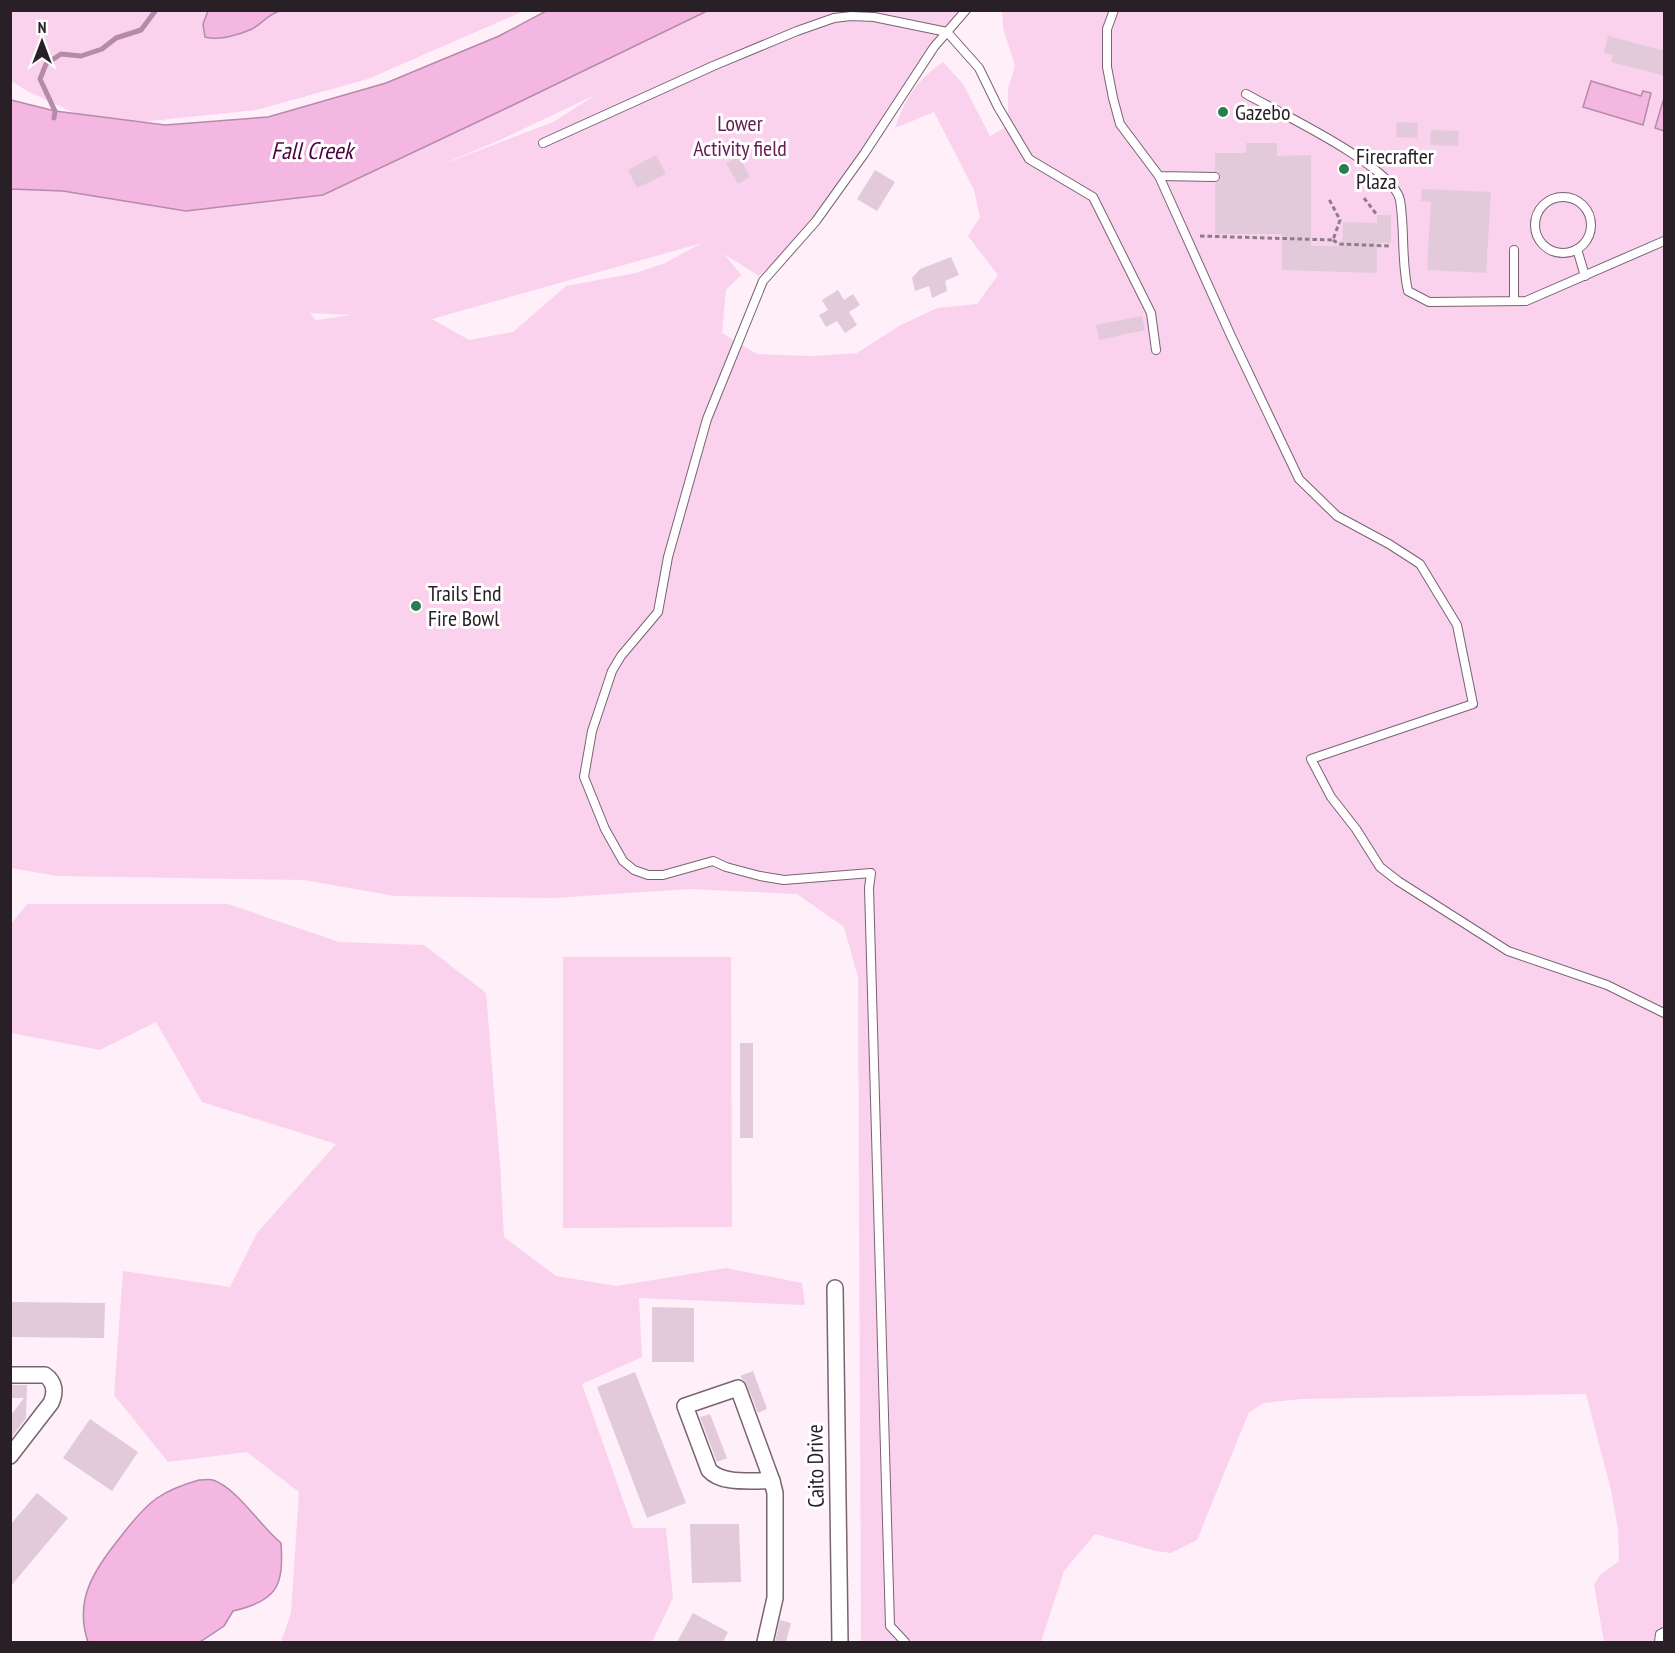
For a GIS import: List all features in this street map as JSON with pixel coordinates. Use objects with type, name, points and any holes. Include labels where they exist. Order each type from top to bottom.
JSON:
[{"type":"street","name":"Caito Drive","points":[[835,1288],[840,1642]]},
{"type":"street","points":[[10,1374],[45,1375],[52,1382],[54,1392],[51,1403],[10,1456]]},
{"type":"street","points":[[765,1642],[776,1598],[775,1493],[772,1481],[738,1388],[685,1407],[709,1470],[714,1476],[723,1479],[772,1481]]},
{"type":"lane","points":[[904,1642],[890,1626],[869,888],[871,873],[784,880],[726,867],[713,861],[663,876],[648,876],[634,870],[623,861],[604,829],[584,777],[592,732],[612,671],[621,656],[658,612],[668,557],[708,418],[763,280],[816,221],[864,154],[934,47],[966,10]]},
{"type":"lane","points":[[1114,10],[1107,29],[1107,67],[1120,124],[1159,176],[1299,479],[1336,516],[1389,544],[1420,564],[1457,625],[1473,704],[1311,759],[1331,797],[1356,829],[1380,867],[1416,893],[1509,951],[1608,985],[1665,1013]]},
{"type":"lane","points":[[543,143],[712,66],[801,29],[834,18],[874,17],[947,32],[979,68],[998,107],[1029,159],[1093,197],[1151,314],[1156,350]]},
{"type":"lane","points":[[1246,94],[1352,152],[1391,183],[1400,198],[1404,273],[1408,291],[1429,302],[1526,302],[1665,241]]},
{"type":"lane","points":[[1159,176],[1215,177]]},
{"type":"lane","points":[[1570,198],[1579,202],[1586,209],[1591,226],[1589,236],[1577,249],[1569,252],[1551,250],[1539,238],[1536,221],[1544,205],[1551,200],[1570,198]]},
{"type":"lane","points":[[1577,249],[1585,276]]},
{"type":"lane","points":[[1514,250],[1514,302]]},
{"type":"lane","points":[[1659,1642],[1660,1634],[1665,1632]]},
{"type":"path","points":[[1364,198],[1377,215]]},
{"type":"path","points":[[1329,199],[1340,220],[1333,240]]},
{"type":"path","points":[[1186,236],[1333,240],[1339,244],[1390,246]]},
{"type":"green space","points":[[10,11],[524,11],[368,79],[256,110],[103,126],[29,92],[11,81]]},
{"type":"green space","name":"Lower Activity field","points":[[707,11],[968,11],[944,35],[814,223],[759,276],[724,254],[741,275],[726,290],[722,333],[757,354],[812,356],[857,353],[899,326],[937,308],[977,304],[998,275],[968,236],[980,217],[974,190],[934,112],[895,128],[913,90],[925,76],[943,62],[963,84],[990,136],[1008,126],[1008,89],[1015,66],[1003,28],[1002,11],[1664,11],[1664,1642],[1604,1642],[1594,1585],[1600,1575],[1619,1561],[1618,1529],[1611,1490],[1586,1394],[1301,1399],[1264,1403],[1249,1412],[1197,1540],[1171,1553],[1095,1534],[1064,1571],[1041,1642],[861,1642],[858,977],[844,927],[797,894],[689,889],[554,898],[394,896],[304,880],[57,876],[11,868],[11,189],[323,195]],"holes":[[[597,94],[553,122],[438,166],[500,140]],[[702,243],[665,263],[636,273],[566,286],[513,332],[469,340],[432,319]],[[310,313],[352,315],[316,320]]]},
{"type":"green space","points":[[27,904],[228,904],[339,942],[424,945],[486,993],[504,1237],[556,1276],[617,1286],[726,1268],[802,1283],[805,1305],[639,1298],[642,1357],[582,1384],[633,1528],[666,1528],[673,1598],[652,1642],[281,1642],[291,1613],[299,1492],[247,1452],[168,1462],[114,1395],[123,1271],[230,1287],[257,1233],[336,1144],[202,1102],[156,1022],[100,1050],[11,1033],[11,924]]},
{"type":"green space","points":[[563,957],[731,957],[732,1227],[563,1228]]},
{"type":"water","name":"Fall Creek","points":[[548,10],[707,11],[323,195],[186,211],[63,191],[11,189],[11,100],[55,111],[165,125],[268,117],[386,83],[499,36]]},
{"type":"water","points":[[208,11],[280,11],[247,31],[216,38],[205,37],[203,24]]},
{"type":"water","points":[[1591,81],[1641,96],[1643,91],[1651,93],[1643,125],[1583,107]]},
{"type":"water","points":[[1664,101],[1664,131],[1655,128]]},
{"type":"water","points":[[199,1480],[213,1480],[222,1484],[240,1499],[281,1543],[281,1570],[275,1589],[259,1602],[233,1611],[224,1626],[200,1642],[88,1642],[84,1626],[85,1598],[104,1559],[134,1520],[152,1502],[172,1490]]},
{"type":"building","points":[[1608,36],[1665,51],[1665,76],[1611,62],[1613,55],[1604,53]]},
{"type":"building","points":[[1397,122],[1418,123],[1417,138],[1396,137]]},
{"type":"building","points":[[1431,130],[1459,131],[1458,146],[1430,145]]},
{"type":"building","points":[[1246,143],[1277,143],[1277,156],[1311,155],[1311,246],[1342,246],[1343,222],[1377,223],[1377,215],[1391,215],[1391,243],[1377,243],[1377,273],[1282,270],[1282,234],[1215,234],[1215,183],[1220,181],[1221,177],[1215,171],[1215,153],[1246,153]]},
{"type":"building","points":[[656,155],[666,174],[637,188],[628,170]]},
{"type":"building","points":[[739,156],[750,177],[738,184],[726,163]]},
{"type":"building","points":[[875,170],[895,182],[877,211],[857,199]]},
{"type":"building","points":[[1422,189],[1491,192],[1486,273],[1427,270],[1431,202],[1421,201]]},
{"type":"building","points":[[951,257],[959,275],[945,281],[947,291],[932,298],[929,286],[915,291],[912,278],[920,269]]},
{"type":"building","points":[[838,290],[844,300],[853,294],[860,305],[849,312],[857,325],[845,333],[837,321],[826,327],[819,315],[828,310],[822,300]]},
{"type":"building","points":[[1142,316],[1145,330],[1099,340],[1096,325]]},
{"type":"building","points":[[740,1043],[753,1043],[753,1138],[740,1138]]},
{"type":"building","points":[[10,1302],[105,1303],[104,1338],[10,1337]]},
{"type":"building","points":[[652,1307],[694,1308],[694,1362],[652,1362]]},
{"type":"building","points":[[753,1371],[767,1409],[758,1413],[747,1385],[740,1376]]},
{"type":"building","points":[[635,1372],[686,1503],[647,1518],[597,1387]]},
{"type":"building","points":[[10,1385],[27,1385],[26,1418],[10,1439],[10,1416],[24,1398],[10,1398]]},
{"type":"building","points":[[710,1414],[727,1458],[717,1462],[700,1417]]},
{"type":"building","points":[[90,1419],[138,1452],[112,1491],[63,1458]]},
{"type":"building","points":[[37,1493],[68,1518],[10,1587],[10,1525]]},
{"type":"building","points":[[690,1524],[739,1524],[741,1582],[692,1583]]},
{"type":"building","points":[[693,1613],[728,1632],[723,1642],[677,1642]]},
{"type":"building","points":[[780,1620],[791,1623],[786,1642],[775,1642]]},
{"type":"waterway","points":[[54,118],[55,111],[40,79],[46,64],[61,54],[81,56],[102,49],[116,38],[141,30],[156,10]]},
{"type":"place","name":"Gazebo","points":[[1223,112]]},
{"type":"place","name":"Firecrafter Plaza","points":[[1344,169]]},
{"type":"place","name":"Trails End Fire Bowl","points":[[416,606]]}]
